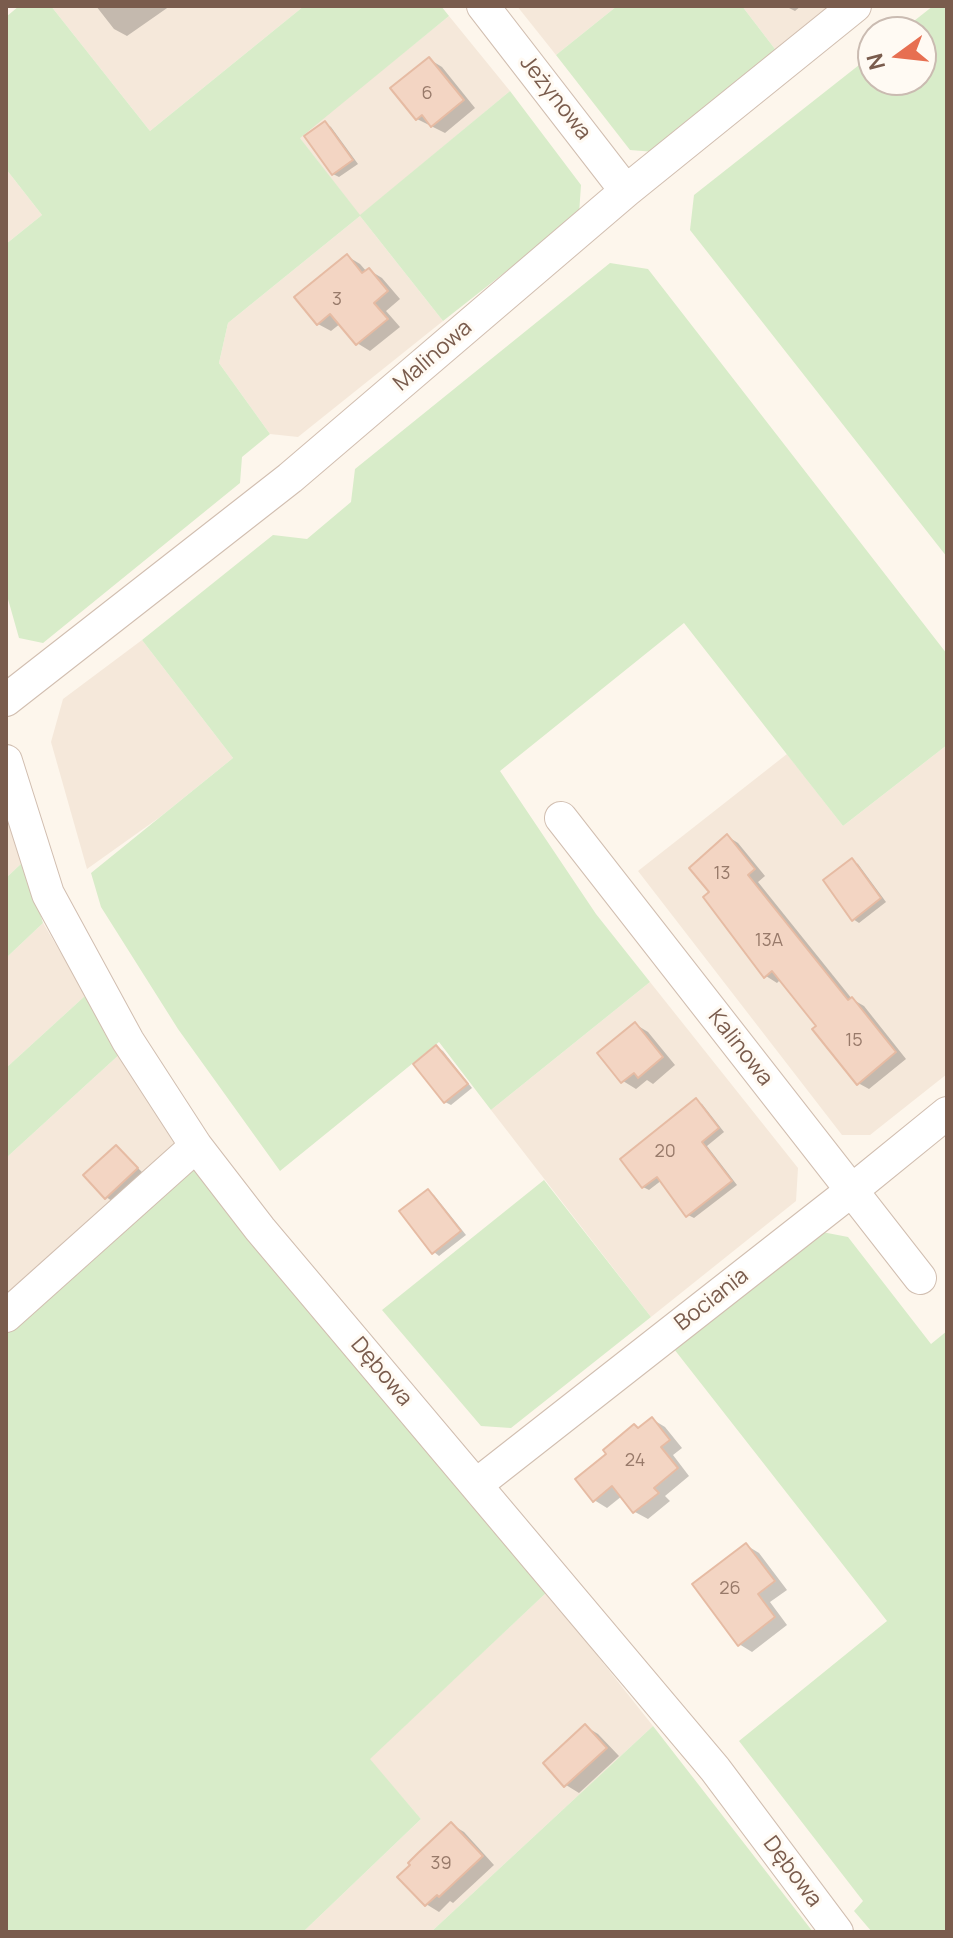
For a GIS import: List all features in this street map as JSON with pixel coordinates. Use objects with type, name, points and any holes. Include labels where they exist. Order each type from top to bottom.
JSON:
[{"type":"street","name":"Jeżynowa","points":[[483,6],[626,191]]},
{"type":"street","name":"Malinowa","points":[[6,700],[290,478],[626,191],[855,6]]},
{"type":"street","name":"Dębowa","points":[[6,761],[48,894],[128,1041],[196,1146],[260,1229],[715,1769],[837,1932]]},
{"type":"street","name":"Kalinowa","points":[[561,818],[920,1278]]},
{"type":"street","name":"Bociania","points":[[476,1485],[947,1113]]},
{"type":"street","points":[[6,1316],[196,1146]]},
{"type":"shaded area","points":[[51,6],[304,6],[150,131]]},
{"type":"shaded area","points":[[517,6],[617,6],[556,55]]},
{"type":"shaded area","points":[[742,6],[836,6],[778,53]]},
{"type":"shaded area","points":[[449,16],[510,91],[360,216],[299,137]]},
{"type":"shaded area","points":[[6,169],[42,215],[6,244]]},
{"type":"shaded area","points":[[360,216],[443,321],[298,437],[270,434],[219,363],[228,323]]},
{"type":"shaded area","points":[[142,640],[233,758],[160,817],[87,869],[51,742],[63,699]]},
{"type":"shaded area","points":[[947,745],[947,1074],[870,1135],[842,1135],[638,871],[787,754],[843,826]]},
{"type":"shaded area","points":[[6,802],[24,861],[6,878]]},
{"type":"shaded area","points":[[43,923],[86,995],[6,1068],[6,958]]},
{"type":"shaded area","points":[[650,982],[798,1168],[796,1201],[651,1317],[491,1110]]},
{"type":"shaded area","points":[[121,1053],[176,1142],[6,1299],[6,1158]]},
{"type":"shaded area","points":[[547,1592],[653,1726],[431,1932],[303,1932],[421,1819],[369,1759]]},
{"type":"green space","points":[[19,6],[51,6],[150,131],[304,6],[441,6],[449,16],[300,138],[360,215],[510,91],[581,185],[579,214],[443,321],[360,216],[228,323],[219,363],[270,434],[242,457],[240,483],[43,643],[19,638],[6,592],[6,244],[42,215],[6,169],[6,17]]},
{"type":"green space","points":[[617,6],[742,6],[778,53],[655,152],[630,150],[556,55]]},
{"type":"green space","points":[[933,6],[947,6],[947,557],[690,230],[694,195],[857,67],[857,96],[937,96],[937,16],[920,16]]},
{"type":"green space","points":[[610,263],[648,269],[947,654],[947,745],[843,826],[684,623],[500,771],[596,914],[650,982],[491,1110],[439,1042],[280,1171],[178,1029],[101,907],[91,873],[233,758],[142,640],[273,535],[307,539],[351,502],[355,469]]},
{"type":"green space","points":[[24,861],[43,923],[6,958],[6,878]]},
{"type":"green space","points":[[86,995],[121,1053],[6,1158],[6,1068]]},
{"type":"green space","points":[[189,1162],[547,1592],[370,1759],[421,1819],[303,1932],[6,1932],[6,1333]]},
{"type":"green space","points":[[544,1180],[651,1317],[511,1428],[481,1426],[382,1310]]},
{"type":"green space","points":[[817,1231],[848,1237],[931,1344],[947,1331],[947,1932],[872,1932],[854,1911],[863,1901],[739,1741],[887,1621],[674,1349]]},
{"type":"green space","points":[[653,1726],[813,1932],[431,1932]]},
{"type":"building","points":[[429,57],[464,100],[431,127],[422,115],[416,120],[390,88]]},
{"type":"building","points":[[325,121],[353,160],[332,175],[304,136]]},
{"type":"building","points":[[347,254],[362,273],[369,268],[388,291],[374,303],[388,319],[356,345],[330,314],[317,325],[294,297]]},
{"type":"building","points":[[727,834],[755,869],[748,875],[848,1000],[852,997],[896,1052],[857,1085],[812,1029],[816,1026],[772,971],[764,978],[703,897],[709,892],[689,868]]},
{"type":"building","points":[[852,858],[881,898],[852,921],[823,880]]},
{"type":"building","points":[[635,1022],[663,1057],[638,1078],[634,1073],[621,1083],[597,1053]]},
{"type":"building","points":[[436,1045],[468,1084],[444,1103],[413,1064]]},
{"type":"building","points":[[696,1098],[719,1128],[702,1142],[732,1181],[686,1217],[657,1177],[642,1188],[620,1159]]},
{"type":"building","points":[[116,1145],[138,1168],[105,1199],[83,1175]]},
{"type":"building","points":[[428,1189],[461,1231],[432,1254],[399,1211]]},
{"type":"building","points":[[652,1417],[670,1440],[661,1447],[678,1468],[654,1488],[659,1493],[633,1513],[612,1486],[593,1502],[575,1479],[606,1454],[603,1450],[634,1424],[638,1428]]},
{"type":"building","points":[[746,1543],[775,1581],[758,1594],[775,1617],[738,1646],[692,1584]]},
{"type":"building","points":[[585,1724],[607,1748],[564,1787],[543,1763]]},
{"type":"building","points":[[451,1822],[483,1856],[425,1906],[397,1877]]}]
